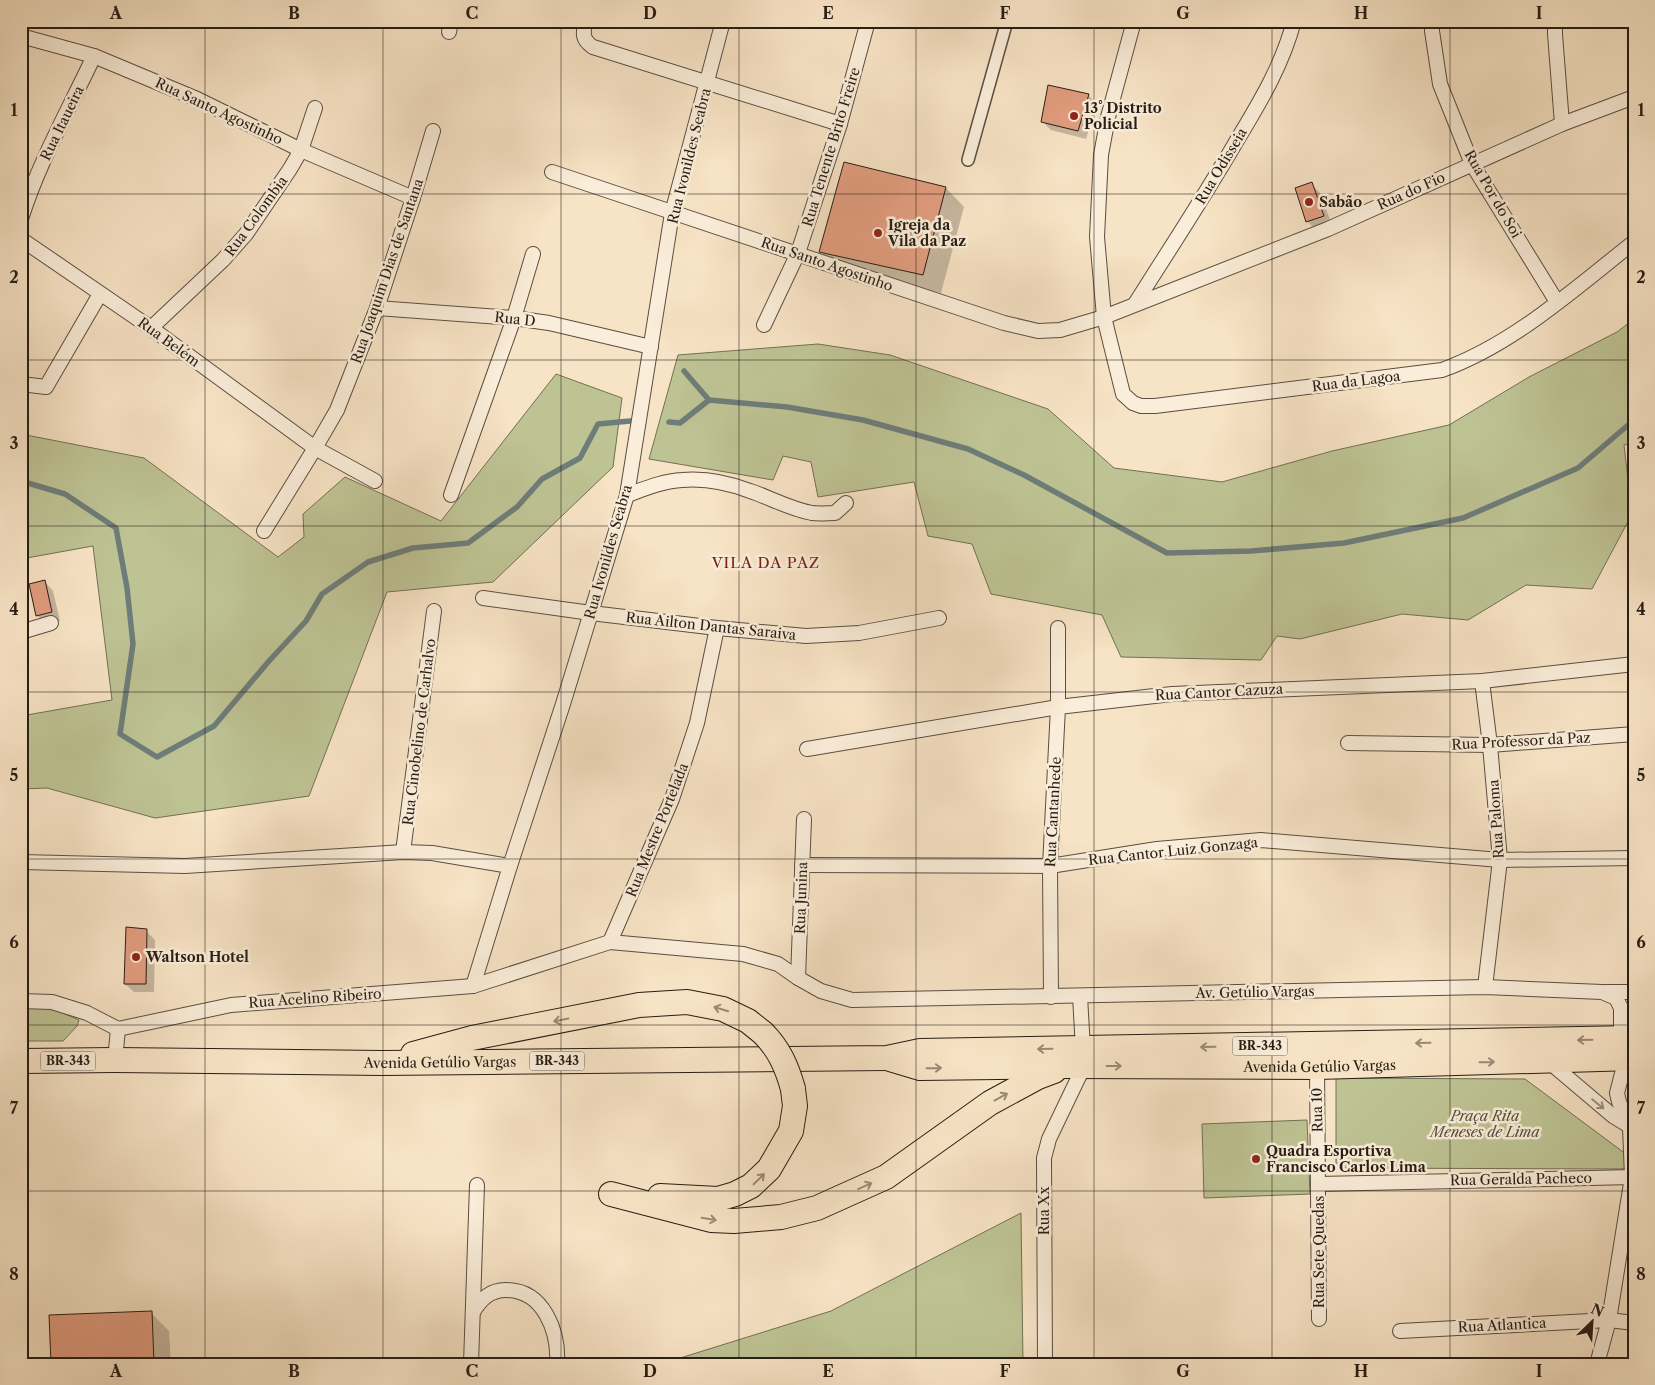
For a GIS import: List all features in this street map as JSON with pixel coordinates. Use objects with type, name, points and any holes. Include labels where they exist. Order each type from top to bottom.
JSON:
[{"type":"highway","points":[[382,1063],[472,1038],[639,1005],[687,1002],[723,1009],[748,1021],[774,1044],[782,1057],[793,1088],[795,1106],[791,1131],[769,1169],[752,1186],[718,1199],[611,1194],[711,1220],[734,1221],[781,1217],[817,1208],[886,1177],[990,1103],[1038,1077],[1079,1060]]},
{"type":"highway","name":"Avenida Getúlio Vargas","points":[[21,1061],[115,1060],[382,1063],[887,1058],[920,1068],[1079,1060],[1629,1048]]},
{"type":"highway","name":"Avenida Getúlio Vargas","points":[[1079,1060],[1317,1067],[1548,1061],[1629,1048]]},
{"type":"street","points":[[585,21],[584,37],[586,43],[593,47],[840,124]]},
{"type":"street","name":"Rua Ivonildes Seabra","points":[[473,986],[563,704],[626,495],[672,213],[723,21]]},
{"type":"street","name":"Rua Tenente Brito Freire","points":[[764,325],[798,253],[840,124],[868,21]]},
{"type":"street","points":[[968,160],[1007,21]]},
{"type":"street","name":"Rua da Lagoa","points":[[1134,21],[1108,117],[1101,156],[1097,237],[1104,317],[1123,394],[1133,403],[1141,406],[1155,406],[1442,370],[1464,362],[1501,342],[1557,302],[1634,242]]},
{"type":"street","name":"Rua Odisseia","points":[[1136,304],[1271,83],[1288,42],[1294,21]]},
{"type":"street","name":"Rua Por do Soi","points":[[1432,21],[1440,84],[1472,164],[1557,302]]},
{"type":"street","points":[[1555,21],[1562,124]]},
{"type":"street","name":"Rua Santo Agostinho","points":[[21,36],[94,56],[197,99],[300,150],[413,198]]},
{"type":"street","name":"Rua Itaueira","points":[[21,219],[28,195],[45,155],[94,56]]},
{"type":"street","name":"Rua do Fio","points":[[1104,317],[1328,229],[1562,124],[1634,97]]},
{"type":"street","name":"Rua Colombia","points":[[152,328],[224,260],[246,234],[290,169],[300,150],[315,108]]},
{"type":"street","name":"Rua Joaquim Dias de Santana","points":[[315,448],[337,410],[377,308],[433,131]]},
{"type":"street","name":"Rua Santo Agostinho","points":[[552,172],[1004,323],[1038,331],[1060,330],[1104,317]]},
{"type":"street","name":"Rua Belém","points":[[21,239],[152,328],[315,448],[375,481]]},
{"type":"street","points":[[451,495],[514,318],[533,254]]},
{"type":"street","points":[[21,384],[46,387],[100,294]]},
{"type":"street","name":"Rua D","points":[[377,308],[514,318],[582,330],[651,347]]},
{"type":"street","points":[[264,531],[315,448]]},
{"type":"street","points":[[626,495],[666,482],[698,480],[718,481],[737,486],[813,513],[835,513],[846,504]]},
{"type":"street","name":"Rua Ailton Dantas Saraiva","points":[[483,598],[717,628],[815,635],[859,633],[939,618]]},
{"type":"street","name":"Rua Cinobelino de Carhalvo","points":[[403,852],[434,611]]},
{"type":"street","points":[[21,632],[51,623]]},
{"type":"street","name":"Rua Mestre Portelada","points":[[610,942],[672,799],[697,723],[717,628]]},
{"type":"street","name":"Rua Cantanhede","points":[[1051,997],[1050,866],[1058,707],[1058,628]]},
{"type":"street","name":"Rua Cantor Cazuza","points":[[807,749],[1058,707],[1172,694],[1482,681],[1634,664]]},
{"type":"street","name":"Rua Paloma","points":[[1482,681],[1490,745],[1500,860],[1485,987]]},
{"type":"street","name":"Rua Professor da Paz","points":[[1348,743],[1490,745],[1634,734]]},
{"type":"street","name":"Rua Junina","points":[[798,978],[804,819]]},
{"type":"street","name":"Rua Cantor Luiz Gonzaga","points":[[802,865],[1050,866],[1157,849],[1261,840],[1500,860],[1634,858]]},
{"type":"street","points":[[21,862],[185,866],[403,852],[432,853],[510,866]]},
{"type":"street","name":"Av. Getúlio Vargas","points":[[610,942],[743,954],[778,964],[822,991],[852,1000],[1485,987],[1634,992]]},
{"type":"street","name":"Rua Acelino Ribeiro","points":[[118,1029],[231,1004],[473,986],[610,942]]},
{"type":"street","points":[[1597,1364],[1609,1320],[1633,1177],[1632,1128],[1619,1102],[1617,1093],[1629,1048],[1621,1008],[1616,998],[1602,992]]},
{"type":"street","points":[[1079,1060],[1080,996]]},
{"type":"street","points":[[21,1001],[52,1002],[87,1013],[118,1029],[115,1060]]},
{"type":"street","name":"Rua Xx","points":[[1045,1364],[1044,1158],[1049,1139],[1079,1060]]},
{"type":"street","points":[[1548,1061],[1613,1116],[1632,1128]]},
{"type":"street","name":"Rua 10","points":[[1317,1067],[1319,1184]]},
{"type":"street","name":"Rua Geralda Pacheco","points":[[1319,1184],[1633,1177]]},
{"type":"street","name":"Rua Sete Quedas","points":[[1319,1184],[1319,1319]]},
{"type":"street","points":[[472,1364],[477,1185]]},
{"type":"street","points":[[473,1312],[480,1301],[488,1294],[501,1290],[513,1290],[526,1294],[546,1314],[552,1326],[556,1339],[557,1364]]},
{"type":"street","name":"Rua Atlantica","points":[[1400,1331],[1609,1320],[1634,1322]]},
{"type":"green space","points":[[1634,319],[1634,443],[1624,445],[1632,514],[1592,589],[1526,585],[1468,620],[1402,614],[1300,639],[1277,636],[1261,660],[1121,657],[1102,615],[991,594],[972,544],[928,536],[914,482],[818,497],[811,462],[783,456],[773,480],[649,459],[678,355],[818,344],[890,355],[1048,409],[1114,468],[1222,482],[1332,451],[1449,425],[1529,377],[1617,332]]},
{"type":"green space","points":[[556,374],[622,398],[613,467],[493,582],[387,592],[309,796],[155,818],[47,788],[21,789],[21,716],[112,700],[93,546],[21,559],[21,434],[144,458],[278,557],[304,537],[303,514],[345,477],[441,521]]},
{"type":"green space","points":[[49,1007],[79,1020],[77,1026],[63,1041],[21,1041],[21,1008]]},
{"type":"green space","name":"Praça Rita Meneses de Lima","points":[[1336,1078],[1525,1079],[1634,1161],[1623,1169],[1336,1168]]},
{"type":"green space","name":"Quadra Esportiva Francisco Carlos Lima","points":[[1307,1120],[1310,1194],[1204,1198],[1202,1124]]},
{"type":"green space","points":[[1021,1213],[1023,1364],[661,1364],[831,1311]]},
{"type":"building","points":[[1048,85],[1089,94],[1078,131],[1041,122]]},
{"type":"building","points":[[844,162],[946,187],[923,275],[819,252]]},
{"type":"building","name":"Sabão","points":[[1312,182],[1324,216],[1306,222],[1295,188]]},
{"type":"building","points":[[45,580],[52,612],[36,616],[29,584]]},
{"type":"building","name":"Waltson Hotel","points":[[126,927],[147,929],[146,984],[124,984]]},
{"type":"building","points":[[152,1311],[154,1364],[51,1364],[49,1315]]},
{"type":"waterway","points":[[684,371],[709,400],[787,407],[863,420],[968,449],[1024,475],[1167,553],[1251,551],[1344,543],[1463,518],[1578,468],[1634,420]]},
{"type":"waterway","points":[[669,422],[680,423],[709,400]]},
{"type":"waterway","points":[[21,481],[65,494],[116,528],[127,588],[133,644],[120,734],[157,757],[214,726],[306,621],[322,594],[368,562],[413,548],[468,543],[517,507],[542,479],[580,458],[598,424],[630,421]]},
{"type":"place","name":"13° Distrito Policial","points":[[1074,116]]},
{"type":"place","name":"Sabão","points":[[1309,202]]},
{"type":"place","name":"Igreja da Vila da Paz","points":[[878,233]]},
{"type":"place","name":"Waltson Hotel","points":[[136,957]]},
{"type":"place","name":"Quadra Esportiva Francisco Carlos Lima","points":[[1256,1159]]},
{"type":"district","name":"VILA DA PAZ","points":[[766,563]]}]
